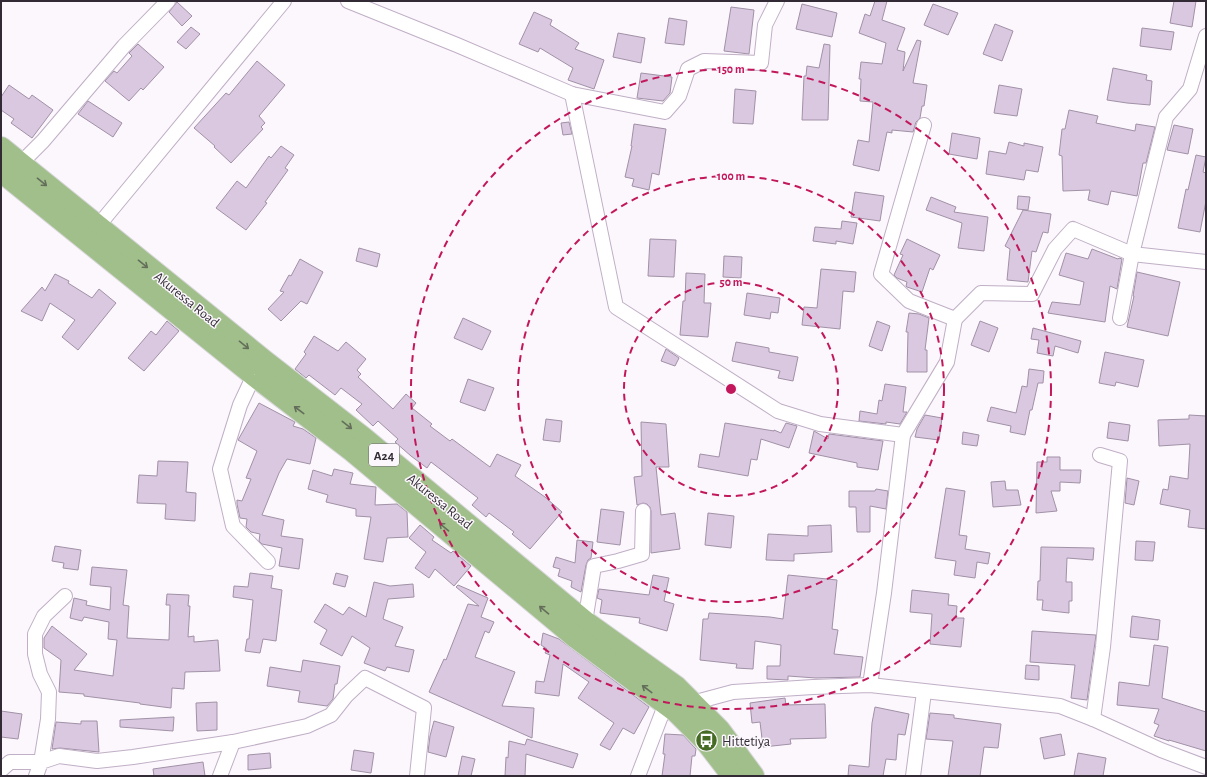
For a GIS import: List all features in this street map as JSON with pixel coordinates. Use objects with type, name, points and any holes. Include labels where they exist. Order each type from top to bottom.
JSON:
[{"type":"highway","name":"Akuressa Road","points":[[1,148],[11,167],[259,368],[353,451],[577,638],[678,706],[719,730],[753,776]]},
{"type":"highway","name":"Akuressa Road","points":[[259,368],[369,443],[585,622],[676,687],[678,706],[733,776]]},
{"type":"street","points":[[11,167],[42,141],[124,46],[168,1]]},
{"type":"street","points":[[92,233],[284,1]]},
{"type":"street","points":[[348,1],[458,45],[572,94],[665,112],[679,96],[688,69],[704,61],[761,63],[765,25],[778,1]]},
{"type":"street","points":[[1120,318],[1132,254],[1166,117],[1190,89],[1206,36]]},
{"type":"street","points":[[572,94],[616,307],[778,411],[820,424],[903,436]]},
{"type":"street","points":[[924,126],[880,274],[909,301],[955,319]]},
{"type":"street","points":[[870,685],[884,593],[903,436],[947,362],[955,319],[981,293],[1032,294],[1055,250],[1073,229],[1132,254],[1206,262]]},
{"type":"street","points":[[259,368],[240,405],[220,469],[233,526],[268,562]]},
{"type":"street","points":[[1093,719],[1103,647],[1120,461],[1100,455]]},
{"type":"street","points":[[585,622],[594,566],[642,554],[643,511]]},
{"type":"street","points":[[36,776],[41,762],[48,719],[49,692],[40,674],[35,654],[35,634],[44,616],[65,596]]},
{"type":"street","points":[[1,770],[10,762],[41,762],[59,756],[97,760],[119,758],[233,742],[307,726],[331,715],[346,696],[365,678],[424,708],[417,776]]},
{"type":"street","points":[[638,776],[678,706],[733,692],[870,685],[1060,706],[1093,719],[1161,750],[1206,767]]},
{"type":"street","points":[[913,776],[924,692]]},
{"type":"street","points":[[220,776],[233,742]]},
{"type":"building","points":[[875,1],[887,1],[882,20],[905,28],[897,50],[905,52],[903,71],[917,40],[921,41],[913,83],[927,85],[924,106],[922,106],[920,118],[916,122],[913,132],[892,130],[892,133],[887,132],[879,171],[853,165],[858,140],[869,142],[873,102],[860,101],[861,79],[859,79],[861,62],[882,64],[886,43],[859,33],[865,14],[870,16]]},
{"type":"building","points":[[1174,1],[1196,1],[1192,27],[1170,23]]},
{"type":"building","points":[[177,2],[192,16],[182,26],[169,12]]},
{"type":"building","points":[[802,4],[837,13],[832,37],[796,29]]},
{"type":"building","points":[[933,4],[958,13],[948,35],[924,25]]},
{"type":"building","points":[[731,7],[754,10],[749,54],[724,51]]},
{"type":"building","points":[[534,12],[552,20],[550,25],[579,43],[575,49],[604,60],[594,89],[568,80],[573,68],[540,48],[538,52],[519,44]]},
{"type":"building","points":[[669,18],[687,21],[684,45],[665,43]]},
{"type":"building","points":[[995,24],[1013,31],[1002,61],[983,54]]},
{"type":"building","points":[[191,27],[200,34],[186,49],[177,42]]},
{"type":"building","points":[[1142,28],[1174,32],[1171,50],[1140,46]]},
{"type":"building","points":[[618,33],[645,38],[641,63],[613,57]]},
{"type":"building","points":[[138,44],[164,67],[143,90],[141,88],[129,101],[105,81],[114,71],[117,73],[132,56],[129,53]]},
{"type":"building","points":[[824,44],[830,45],[828,120],[802,120],[804,76],[806,76],[807,66],[819,68]]},
{"type":"building","points":[[257,61],[285,85],[259,116],[265,123],[261,127],[263,129],[231,163],[214,147],[215,146],[194,128],[226,93],[229,95]]},
{"type":"building","points":[[1113,68],[1147,75],[1146,80],[1152,81],[1150,105],[1107,100]]},
{"type":"building","points":[[641,73],[672,77],[670,93],[663,101],[637,98]]},
{"type":"building","points":[[9,85],[29,99],[32,95],[53,110],[32,138],[11,123],[14,119],[1,110],[1,97]]},
{"type":"building","points":[[999,85],[1022,89],[1017,116],[994,113]]},
{"type":"building","points":[[735,89],[756,91],[753,124],[733,123]]},
{"type":"building","points":[[88,101],[122,123],[113,137],[78,114]]},
{"type":"building","points":[[1069,110],[1098,116],[1096,123],[1135,131],[1136,124],[1155,127],[1146,163],[1143,163],[1137,196],[1111,191],[1108,205],[1088,200],[1090,190],[1063,191],[1062,156],[1059,155],[1062,129],[1065,129]]},
{"type":"building","points":[[569,122],[572,134],[563,135],[561,123]]},
{"type":"building","points":[[634,124],[666,129],[659,175],[652,173],[649,190],[632,186],[634,179],[625,177],[632,146]]},
{"type":"building","points":[[1174,125],[1193,129],[1188,154],[1167,150]]},
{"type":"building","points":[[952,133],[980,138],[977,159],[949,154]]},
{"type":"building","points":[[1009,142],[1024,146],[1024,143],[1043,147],[1038,172],[1026,170],[1024,180],[986,174],[989,151],[1006,154]]},
{"type":"building","points":[[281,146],[294,155],[285,168],[288,170],[265,202],[267,203],[246,230],[216,208],[237,181],[246,188],[269,156],[271,158]]},
{"type":"building","points":[[1196,155],[1206,157],[1203,172],[1206,173],[1206,201],[1200,232],[1178,228],[1186,189],[1188,190]]},
{"type":"building","points":[[855,192],[884,196],[880,221],[851,217]]},
{"type":"building","points":[[1018,196],[1030,197],[1028,210],[1017,209]]},
{"type":"building","points":[[931,197],[956,207],[954,212],[988,217],[984,251],[958,248],[962,223],[926,210]]},
{"type":"building","points":[[1023,210],[1051,214],[1048,233],[1043,232],[1036,252],[1032,251],[1028,282],[1007,280],[1010,249],[1005,246]]},
{"type":"building","points":[[842,221],[857,223],[853,244],[836,241],[836,244],[813,241],[815,227],[841,229]]},
{"type":"building","points":[[650,239],[676,240],[674,277],[648,276]]},
{"type":"building","points":[[907,239],[940,255],[933,270],[930,268],[922,292],[907,287],[907,282],[897,278],[894,275],[903,255],[900,254]]},
{"type":"building","points":[[359,248],[380,254],[377,267],[356,261]]},
{"type":"building","points":[[1092,249],[1118,259],[1122,259],[1117,289],[1110,286],[1105,322],[1048,313],[1052,302],[1080,305],[1084,282],[1059,275],[1066,253],[1088,259]]},
{"type":"building","points":[[724,256],[742,257],[741,278],[723,277]]},
{"type":"building","points":[[300,259],[323,272],[307,304],[301,301],[281,321],[268,309],[284,292],[280,291],[289,275],[291,276]]},
{"type":"building","points":[[821,269],[856,272],[854,292],[843,291],[840,329],[802,325],[804,307],[817,308]]},
{"type":"building","points":[[1137,272],[1180,282],[1168,336],[1127,327],[1134,296]]},
{"type":"building","points":[[686,273],[705,274],[704,303],[711,303],[708,337],[680,335],[683,301],[685,301]]},
{"type":"building","points":[[55,274],[69,281],[68,283],[92,298],[99,289],[116,303],[78,350],[62,337],[75,320],[50,303],[42,321],[21,311],[42,287],[45,291]]},
{"type":"building","points":[[747,293],[780,298],[778,313],[771,312],[770,319],[744,315]]},
{"type":"building","points":[[909,313],[919,314],[929,318],[925,350],[927,350],[927,372],[907,372],[908,332],[906,332]]},
{"type":"building","points":[[463,318],[491,331],[482,350],[454,338]]},
{"type":"building","points":[[167,321],[179,331],[144,371],[128,358],[151,331],[156,335]]},
{"type":"building","points":[[877,321],[890,326],[882,351],[869,346]]},
{"type":"building","points":[[980,321],[998,328],[989,352],[971,345]]},
{"type":"building","points":[[1033,328],[1081,341],[1078,353],[1055,346],[1053,356],[1037,353],[1039,340],[1031,339]]},
{"type":"building","points":[[314,336],[338,351],[346,342],[366,359],[357,370],[361,374],[358,377],[393,409],[406,394],[416,403],[412,408],[432,424],[430,426],[450,441],[452,439],[490,467],[497,454],[521,465],[515,476],[545,497],[562,512],[530,549],[512,534],[514,532],[489,513],[486,517],[472,505],[478,498],[431,462],[427,468],[411,456],[395,442],[398,439],[378,421],[373,426],[356,410],[362,404],[341,388],[335,395],[309,375],[306,378],[295,369],[306,354],[304,352]]},
{"type":"building","points":[[736,342],[769,348],[769,352],[798,357],[793,381],[778,378],[780,371],[732,361]]},
{"type":"building","points":[[666,349],[679,358],[675,366],[661,361]]},
{"type":"building","points":[[1105,352],[1144,360],[1138,387],[1116,382],[1115,386],[1099,383]]},
{"type":"building","points":[[1029,369],[1044,371],[1043,383],[1038,383],[1032,410],[1030,410],[1025,435],[1010,432],[1011,426],[987,421],[991,407],[1016,413],[1022,386],[1027,387]]},
{"type":"building","points":[[468,379],[494,388],[485,411],[460,402]]},
{"type":"building","points":[[885,384],[906,387],[903,412],[907,412],[900,424],[859,421],[860,411],[877,414],[879,400],[882,401]]},
{"type":"building","points":[[259,403],[295,422],[293,426],[303,429],[316,438],[310,464],[287,459],[279,473],[262,515],[284,520],[281,536],[303,539],[299,569],[279,566],[282,548],[262,544],[259,541],[260,534],[251,532],[246,527],[247,519],[240,518],[237,500],[242,501],[251,479],[246,478],[257,451],[238,440]]},
{"type":"building","points":[[925,415],[942,418],[939,440],[915,437],[917,429]]},
{"type":"building","points":[[1189,415],[1206,416],[1206,529],[1188,527],[1190,510],[1160,504],[1163,489],[1168,490],[1170,476],[1188,479],[1190,444],[1159,446],[1158,420],[1189,419]]},
{"type":"building","points":[[546,419],[562,421],[560,442],[543,440]]},
{"type":"building","points":[[641,422],[666,424],[669,467],[656,467],[661,515],[675,513],[680,549],[651,553],[651,511],[647,504],[643,503],[637,505],[634,477],[642,476]]},
{"type":"building","points":[[1109,422],[1130,425],[1128,441],[1107,438]]},
{"type":"building","points":[[725,423],[774,430],[781,433],[786,423],[797,426],[789,448],[761,439],[757,460],[751,459],[748,476],[698,467],[700,454],[719,457]]},
{"type":"building","points":[[814,431],[828,439],[829,434],[883,441],[878,470],[857,467],[857,463],[809,453]]},
{"type":"building","points":[[963,432],[979,435],[977,446],[962,444]]},
{"type":"building","points":[[1047,457],[1060,457],[1060,470],[1081,470],[1080,483],[1060,482],[1060,491],[1051,491],[1057,511],[1036,513],[1037,462],[1047,462]]},
{"type":"building","points":[[158,461],[188,462],[186,492],[196,493],[195,521],[165,519],[166,504],[137,503],[139,475],[157,476]]},
{"type":"building","points":[[334,469],[353,473],[350,484],[376,487],[375,505],[397,504],[407,512],[408,537],[387,538],[383,562],[364,559],[371,517],[356,516],[356,509],[326,502],[328,495],[308,489],[313,470],[332,476]]},
{"type":"building","points":[[1127,478],[1139,481],[1134,505],[1125,503]]},
{"type":"building","points":[[1005,481],[1006,490],[1018,490],[1021,505],[993,507],[991,482]]},
{"type":"building","points":[[946,488],[965,491],[959,535],[967,536],[965,549],[990,553],[988,564],[977,562],[975,578],[954,575],[956,561],[935,558]]},
{"type":"building","points":[[876,489],[888,491],[886,509],[870,506],[870,532],[857,532],[856,507],[849,507],[849,491],[875,491]]},
{"type":"building","points":[[601,509],[624,512],[620,545],[597,542]]},
{"type":"building","points":[[708,513],[734,516],[731,548],[705,545]]},
{"type":"building","points":[[420,525],[434,537],[432,540],[451,553],[453,551],[471,566],[454,586],[435,569],[429,578],[415,568],[426,552],[409,538]]},
{"type":"building","points":[[831,525],[832,552],[794,554],[794,561],[766,560],[768,534],[808,536],[808,526]]},
{"type":"building","points":[[577,540],[593,542],[591,558],[588,560],[586,565],[581,592],[571,587],[572,581],[558,576],[560,569],[553,567],[556,557],[575,563]]},
{"type":"building","points":[[1136,541],[1155,542],[1153,561],[1135,560]]},
{"type":"building","points":[[55,546],[81,550],[78,570],[63,568],[64,563],[52,561]]},
{"type":"building","points":[[1041,547],[1094,548],[1093,560],[1067,558],[1066,582],[1072,582],[1072,601],[1069,601],[1069,613],[1042,610],[1043,600],[1037,600],[1038,581],[1040,581]]},
{"type":"building","points":[[92,567],[127,570],[123,605],[129,606],[127,638],[169,640],[170,605],[166,605],[167,594],[189,595],[188,606],[190,606],[188,637],[194,636],[194,642],[218,640],[220,671],[185,672],[184,689],[172,688],[171,708],[84,696],[84,694],[59,692],[61,660],[44,648],[44,638],[52,626],[87,654],[74,670],[113,676],[117,640],[108,639],[109,622],[84,617],[82,621],[70,618],[74,598],[87,601],[86,605],[110,610],[111,587],[90,585]]},
{"type":"building","points":[[250,573],[273,576],[271,588],[282,590],[276,641],[263,639],[260,653],[245,651],[247,639],[249,639],[253,600],[233,597],[234,586],[248,587]]},
{"type":"building","points":[[336,573],[348,576],[345,587],[333,584]]},
{"type":"building","points":[[653,575],[669,578],[664,601],[674,604],[667,631],[639,623],[640,618],[600,613],[602,600],[597,598],[599,589],[649,595]]},
{"type":"building","points":[[788,575],[837,580],[832,629],[838,630],[834,654],[863,657],[860,677],[816,678],[788,676],[788,680],[767,679],[767,666],[780,666],[781,645],[755,641],[753,669],[736,668],[737,664],[700,660],[703,619],[708,619],[709,613],[783,619]]},
{"type":"building","points":[[374,582],[390,586],[413,584],[414,597],[388,599],[383,619],[403,627],[395,646],[414,650],[409,672],[387,667],[385,671],[364,663],[370,648],[352,636],[342,656],[320,644],[327,630],[314,622],[325,604],[343,615],[349,607],[366,617]]},
{"type":"building","points":[[458,585],[488,598],[481,617],[494,622],[489,633],[485,631],[475,657],[515,672],[502,706],[534,708],[532,738],[429,692],[444,659],[446,660],[468,604],[479,606],[456,587]]},
{"type":"building","points":[[912,590],[949,594],[948,605],[957,606],[956,618],[964,618],[961,647],[930,644],[932,614],[910,612]]},
{"type":"building","points":[[1132,616],[1160,620],[1158,640],[1130,637]]},
{"type":"building","points":[[1032,631],[1096,635],[1087,700],[1071,698],[1075,665],[1030,662]]},
{"type":"building","points":[[543,633],[559,639],[649,707],[634,734],[623,728],[610,750],[600,745],[614,723],[578,698],[589,682],[563,664],[559,696],[535,693],[536,681],[544,682],[550,655],[545,653],[547,649],[541,645]]},
{"type":"building","points":[[1154,645],[1168,647],[1162,698],[1206,712],[1206,751],[1154,736],[1159,725],[1154,723],[1159,709],[1117,705],[1119,682],[1149,686]]},
{"type":"building","points":[[303,660],[340,666],[333,699],[327,706],[298,702],[300,691],[267,686],[270,667],[301,672]]},
{"type":"building","points":[[1026,665],[1039,666],[1039,680],[1025,679]]},
{"type":"building","points":[[785,698],[786,705],[825,704],[826,738],[790,739],[791,744],[763,747],[760,722],[752,723],[750,703]]},
{"type":"building","points":[[217,702],[217,730],[197,731],[196,703]]},
{"type":"building","points":[[875,707],[909,714],[905,735],[898,734],[896,760],[886,759],[883,776],[848,776],[849,765],[869,767],[872,723]]},
{"type":"building","points":[[1,711],[22,714],[18,739],[1,737]]},
{"type":"building","points":[[930,713],[954,715],[954,718],[1001,724],[998,748],[984,747],[980,776],[948,776],[953,741],[926,739]]},
{"type":"building","points":[[174,717],[173,731],[120,727],[120,720]]},
{"type":"building","points":[[81,721],[97,721],[99,752],[60,748],[52,749],[56,722],[81,724]]},
{"type":"building","points":[[434,721],[454,727],[446,757],[428,752]]},
{"type":"building","points":[[665,734],[683,735],[696,749],[695,756],[692,756],[690,776],[662,776],[665,754],[663,754]]},
{"type":"building","points":[[1061,734],[1065,755],[1044,759],[1040,738]]},
{"type":"building","points":[[527,739],[578,754],[573,768],[526,754],[525,776],[505,776],[509,741],[525,745]]},
{"type":"building","points":[[354,750],[374,753],[371,773],[351,770]]},
{"type":"building","points":[[270,753],[271,768],[248,770],[248,755]]},
{"type":"building","points":[[1078,753],[1106,758],[1103,776],[1074,776]]},
{"type":"building","points":[[462,756],[475,759],[471,776],[458,776]]},
{"type":"building","points":[[203,762],[205,776],[154,776],[153,769]]},
{"type":"place","name":"Hittetiya","points":[[706,741]]}]
